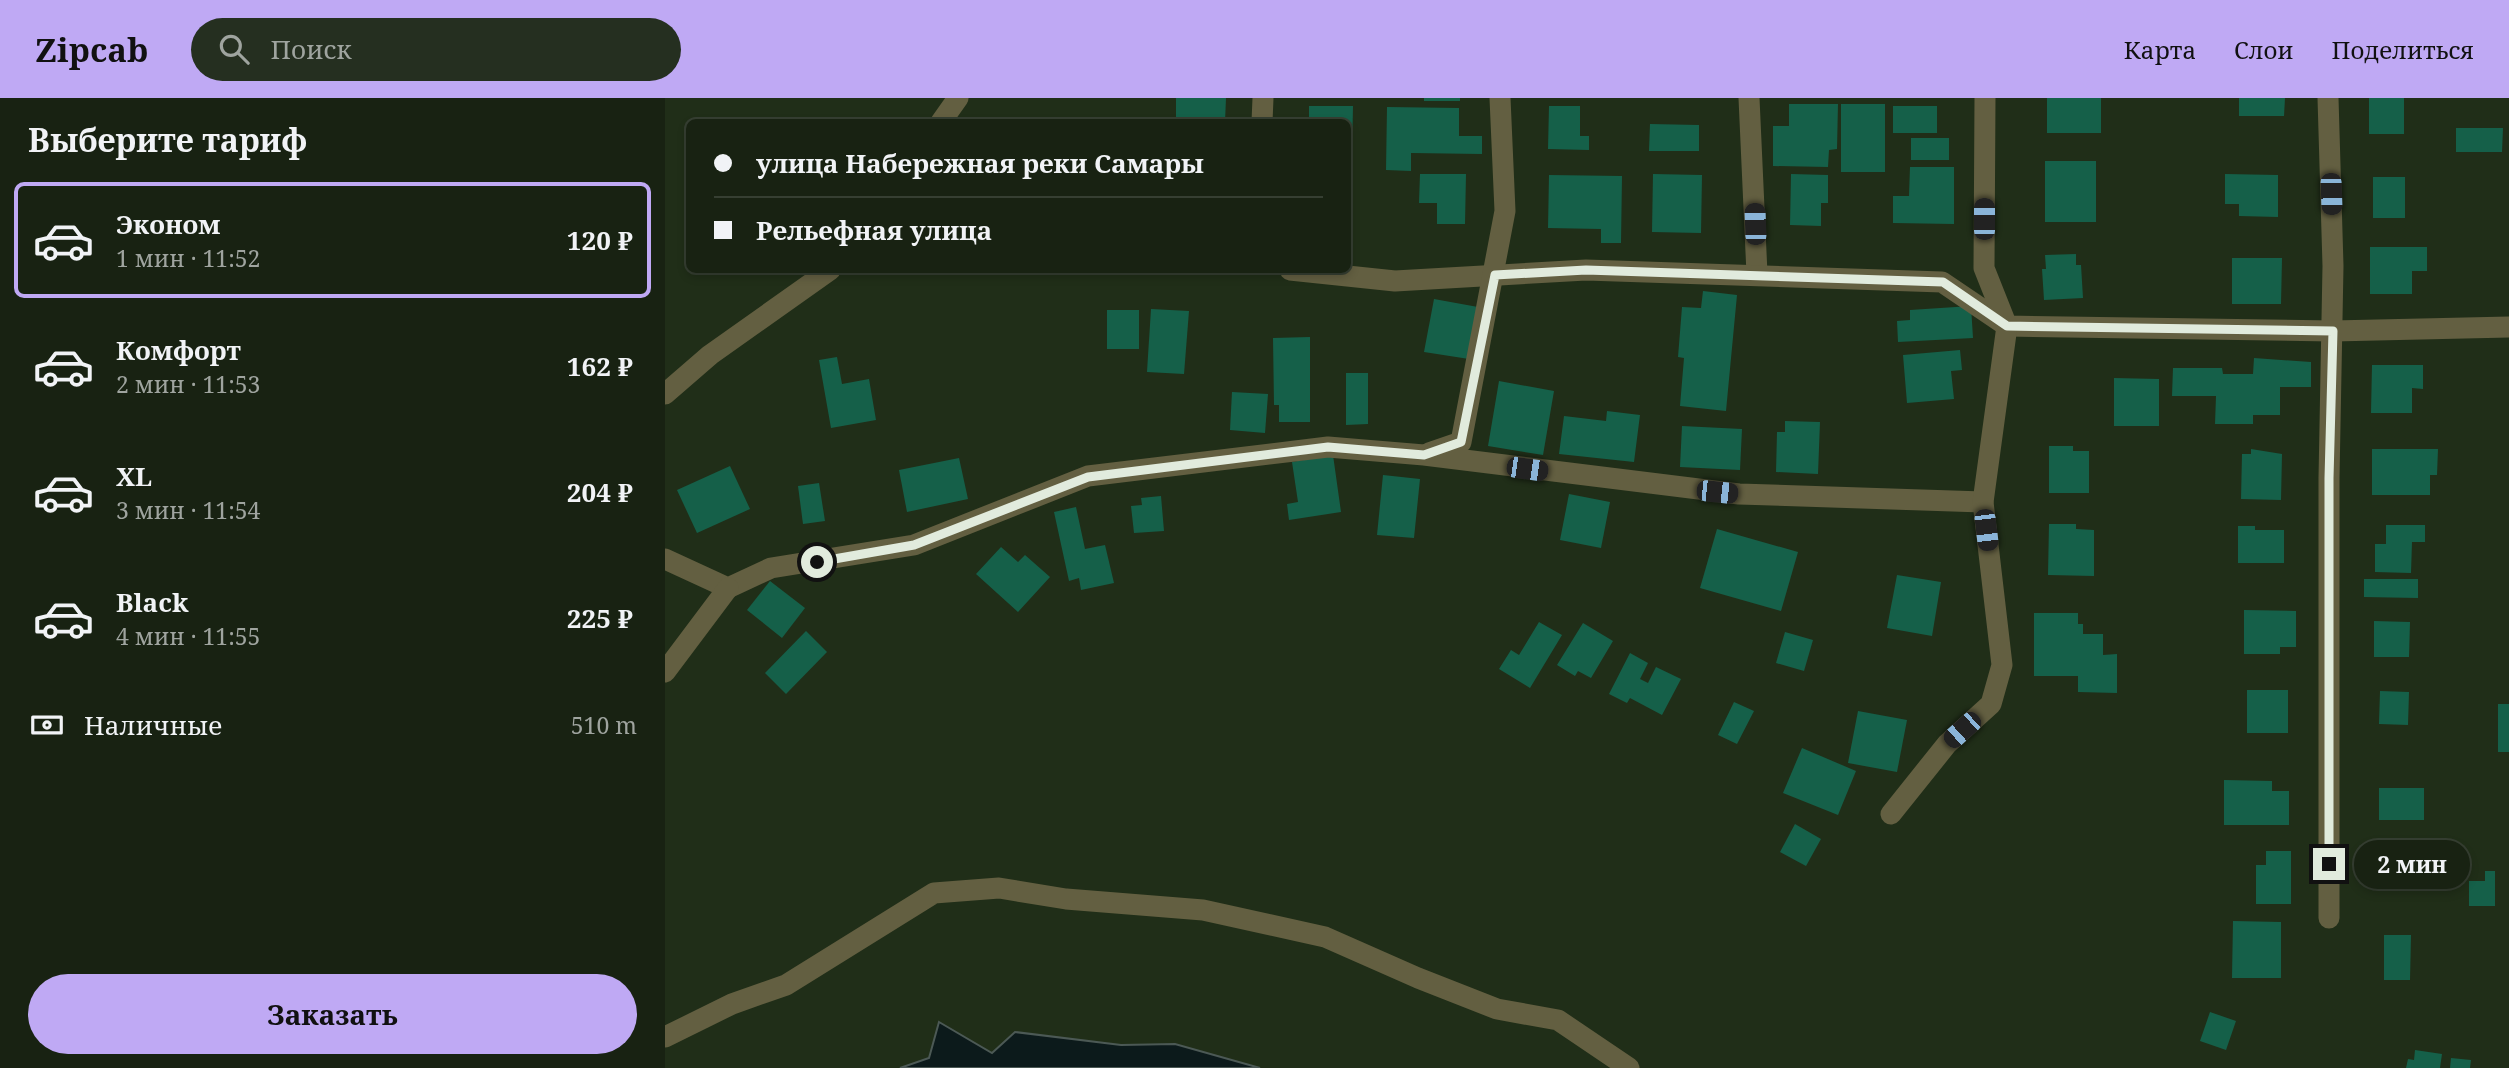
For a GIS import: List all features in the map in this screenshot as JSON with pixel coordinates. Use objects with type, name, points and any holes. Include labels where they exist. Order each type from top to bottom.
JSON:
[{"type":"street","points":[[943,119],[958,98]]},
{"type":"street","points":[[1262,119],[1263,98]]},
{"type":"street","points":[[1424,455],[1461,442],[1495,275],[1505,211],[1500,98]]},
{"type":"street","points":[[1749,98],[1757,274]]},
{"type":"street","points":[[1891,814],[1947,744],[1991,705],[2002,666],[1983,502],[2007,326],[1984,268],[1985,98]]},
{"type":"street","points":[[2328,98],[2333,331],[2329,478],[2329,918]]},
{"type":"street","points":[[1319,273],[1395,281],[1586,270],[1943,282],[2007,326],[2333,331],[2509,327]]},
{"type":"street","points":[[665,394],[710,355],[826,273]]},
{"type":"street","points":[[665,672],[728,589],[771,568],[914,545],[1088,477],[1328,447],[1424,455],[1739,494],[1983,502]]},
{"type":"street","points":[[665,559],[728,589]]},
{"type":"street","points":[[665,1037],[731,1003],[786,985],[934,893],[999,888],[1066,899],[1203,910],[1325,937],[1497,1009],[1558,1020],[1629,1068]]},
{"type":"shaded area","points":[[939,1022],[992,1053],[1015,1032],[1121,1045],[1175,1044],[1260,1068],[900,1068],[929,1058]]},
{"type":"building","points":[[1176,98],[1226,98],[1225,119],[1176,119]]},
{"type":"building","points":[[1424,98],[1460,98],[1460,101],[1424,101]]},
{"type":"building","points":[[2047,98],[2101,98],[2101,133],[2047,133]]},
{"type":"building","points":[[2239,98],[2285,98],[2284,116],[2239,116]]},
{"type":"building","points":[[2369,98],[2404,98],[2404,134],[2369,134]]},
{"type":"building","points":[[1789,104],[1838,104],[1837,149],[1829,150],[1828,167],[1773,166],[1773,126],[1789,126]]},
{"type":"building","points":[[1841,104],[1885,104],[1885,172],[1841,172]]},
{"type":"building","points":[[1309,106],[1353,106],[1352,157],[1351,119],[1309,119]]},
{"type":"building","points":[[1549,106],[1580,106],[1580,136],[1589,136],[1589,150],[1548,149]]},
{"type":"building","points":[[1893,106],[1937,106],[1937,133],[1893,133]]},
{"type":"building","points":[[1387,107],[1459,108],[1459,136],[1482,136],[1482,154],[1411,153],[1411,171],[1386,170]]},
{"type":"building","points":[[1650,124],[1699,125],[1699,151],[1649,151]]},
{"type":"building","points":[[2456,128],[2503,128],[2502,152],[2456,152]]},
{"type":"building","points":[[1911,138],[1949,138],[1949,160],[1911,160]]},
{"type":"building","points":[[2045,161],[2096,161],[2096,222],[2045,222]]},
{"type":"building","points":[[1910,167],[1954,167],[1954,224],[1893,223],[1893,196],[1909,196]]},
{"type":"building","points":[[1420,174],[1466,174],[1465,224],[1437,224],[1437,203],[1419,203]]},
{"type":"building","points":[[1653,174],[1702,175],[1701,233],[1652,232]]},
{"type":"building","points":[[1791,174],[1828,175],[1828,203],[1821,203],[1821,226],[1790,225]]},
{"type":"building","points":[[2225,174],[2278,175],[2278,217],[2239,216],[2239,204],[2225,204]]},
{"type":"building","points":[[1549,175],[1622,176],[1621,243],[1601,243],[1601,229],[1548,228]]},
{"type":"building","points":[[2373,177],[2405,177],[2405,218],[2373,218]]},
{"type":"building","points":[[2370,247],[2427,247],[2427,271],[2412,271],[2412,294],[2370,294]]},
{"type":"building","points":[[2076,254],[2076,265],[2081,265],[2083,298],[2044,300],[2042,269],[2046,269],[2045,255]]},
{"type":"building","points":[[2232,258],[2282,258],[2281,304],[2232,304]]},
{"type":"building","points":[[1703,291],[1737,295],[1726,411],[1680,406],[1684,358],[1678,357],[1682,307],[1701,308]]},
{"type":"building","points":[[1434,299],[1478,307],[1469,359],[1424,352]]},
{"type":"building","points":[[1971,306],[1973,338],[1898,342],[1897,321],[1910,320],[1910,310]]},
{"type":"building","points":[[1151,309],[1189,311],[1184,374],[1147,372]]},
{"type":"building","points":[[1107,310],[1139,310],[1139,349],[1107,349]]},
{"type":"building","points":[[1310,337],[1310,422],[1279,422],[1279,405],[1274,405],[1273,338]]},
{"type":"building","points":[[1960,350],[1962,370],[1951,371],[1954,399],[1907,403],[1903,355]]},
{"type":"building","points":[[837,357],[842,384],[869,379],[876,420],[831,428],[819,360]]},
{"type":"building","points":[[2254,358],[2311,362],[2311,387],[2280,387],[2280,415],[2253,415],[2253,424],[2215,424],[2216,396],[2172,396],[2173,368],[2222,368],[2223,374],[2253,374]]},
{"type":"building","points":[[2372,365],[2423,365],[2423,389],[2412,388],[2412,413],[2371,413]]},
{"type":"building","points":[[1346,373],[1368,373],[1368,424],[1346,425]]},
{"type":"building","points":[[2114,378],[2159,379],[2159,426],[2114,426]]},
{"type":"building","points":[[1499,381],[1554,391],[1543,455],[1488,446]]},
{"type":"building","points":[[1232,392],[1268,394],[1265,433],[1230,430]]},
{"type":"building","points":[[1607,411],[1640,415],[1634,462],[1559,454],[1564,416],[1606,421]]},
{"type":"building","points":[[1785,421],[1820,422],[1818,474],[1776,472],[1777,432],[1785,432]]},
{"type":"building","points":[[1682,426],[1742,429],[1740,470],[1680,467]]},
{"type":"building","points":[[2049,446],[2073,446],[2073,451],[2089,451],[2089,493],[2049,493]]},
{"type":"building","points":[[2251,449],[2282,454],[2281,500],[2241,499],[2242,454],[2251,454]]},
{"type":"building","points":[[2372,449],[2438,449],[2437,475],[2430,475],[2430,495],[2372,495]]},
{"type":"building","points":[[1333,455],[1341,512],[1289,520],[1287,504],[1298,502],[1292,462]]},
{"type":"building","points":[[959,458],[968,499],[907,512],[899,470]]},
{"type":"building","points":[[730,466],[750,509],[697,533],[677,490]]},
{"type":"building","points":[[1383,475],[1420,479],[1414,538],[1377,535]]},
{"type":"building","points":[[819,483],[825,521],[803,524],[798,486]]},
{"type":"building","points":[[1569,494],[1610,502],[1601,548],[1560,540]]},
{"type":"building","points":[[1161,496],[1164,531],[1134,533],[1131,506],[1142,505],[1141,498]]},
{"type":"building","points":[[1076,507],[1085,549],[1105,545],[1114,583],[1081,590],[1079,578],[1069,581],[1054,512]]},
{"type":"building","points":[[2049,524],[2076,524],[2076,529],[2094,530],[2094,576],[2048,575]]},
{"type":"building","points":[[2386,525],[2425,525],[2425,542],[2412,542],[2411,573],[2375,572],[2375,544],[2386,544]]},
{"type":"building","points":[[2238,526],[2255,526],[2255,530],[2284,530],[2284,563],[2238,563]]},
{"type":"building","points":[[1717,529],[1798,552],[1781,611],[1700,588]]},
{"type":"building","points":[[1001,547],[1018,562],[1025,555],[1050,577],[1018,612],[976,574]]},
{"type":"building","points":[[1897,575],[1941,582],[1932,636],[1887,628]]},
{"type":"building","points":[[2364,579],[2418,579],[2418,598],[2364,597]]},
{"type":"building","points":[[770,581],[805,608],[782,638],[747,610]]},
{"type":"building","points":[[2244,610],[2296,611],[2296,647],[2280,647],[2280,654],[2244,654]]},
{"type":"building","points":[[2034,613],[2078,613],[2078,624],[2083,624],[2083,634],[2103,634],[2103,655],[2117,654],[2117,693],[2078,692],[2078,676],[2034,676]]},
{"type":"building","points":[[2374,621],[2410,622],[2409,657],[2374,657]]},
{"type":"building","points":[[1539,622],[1562,635],[1530,688],[1499,669],[1511,650],[1519,655]]},
{"type":"building","points":[[1583,623],[1613,641],[1591,678],[1578,671],[1575,676],[1557,665]]},
{"type":"building","points":[[806,631],[827,652],[786,694],[765,673]]},
{"type":"building","points":[[1785,632],[1813,640],[1804,671],[1776,663]]},
{"type":"building","points":[[1630,653],[1648,663],[1640,679],[1648,683],[1656,667],[1681,679],[1662,715],[1630,698],[1627,703],[1609,694]]},
{"type":"building","points":[[2247,690],[2288,690],[2288,733],[2247,733]]},
{"type":"building","points":[[2380,691],[2409,692],[2408,725],[2379,724]]},
{"type":"building","points":[[1734,702],[1754,711],[1737,744],[1718,735]]},
{"type":"building","points":[[2498,704],[2509,704],[2509,752],[2498,752]]},
{"type":"building","points":[[1858,711],[1907,720],[1897,772],[1848,763]]},
{"type":"building","points":[[1802,748],[1856,771],[1838,815],[1783,793]]},
{"type":"building","points":[[2224,780],[2272,781],[2272,791],[2289,791],[2289,825],[2224,825]]},
{"type":"building","points":[[2379,788],[2424,788],[2424,820],[2379,820]]},
{"type":"building","points":[[1795,824],[1821,839],[1806,866],[1780,852]]},
{"type":"building","points":[[2379,838],[2414,839],[2414,878],[2378,878]]},
{"type":"building","points":[[2266,851],[2291,851],[2291,904],[2256,904],[2256,865],[2266,865]]},
{"type":"building","points":[[2485,871],[2495,871],[2495,906],[2469,906],[2469,881],[2485,881]]},
{"type":"building","points":[[2233,921],[2281,922],[2281,978],[2232,978]]},
{"type":"building","points":[[2384,935],[2411,935],[2410,980],[2384,980]]},
{"type":"building","points":[[2210,1012],[2236,1021],[2226,1050],[2200,1041]]},
{"type":"building","points":[[2415,1050],[2442,1054],[2440,1068],[2406,1068],[2408,1059],[2414,1060]]},
{"type":"building","points":[[2451,1058],[2471,1060],[2470,1068],[2450,1068]]},
{"type":"route","points":[[817,562],[914,545],[1088,477],[1250,454],[1328,447],[1424,455],[1461,442],[1495,275],[1586,270],[1943,282],[2007,326],[2333,331],[2329,478],[2329,864]]}]
